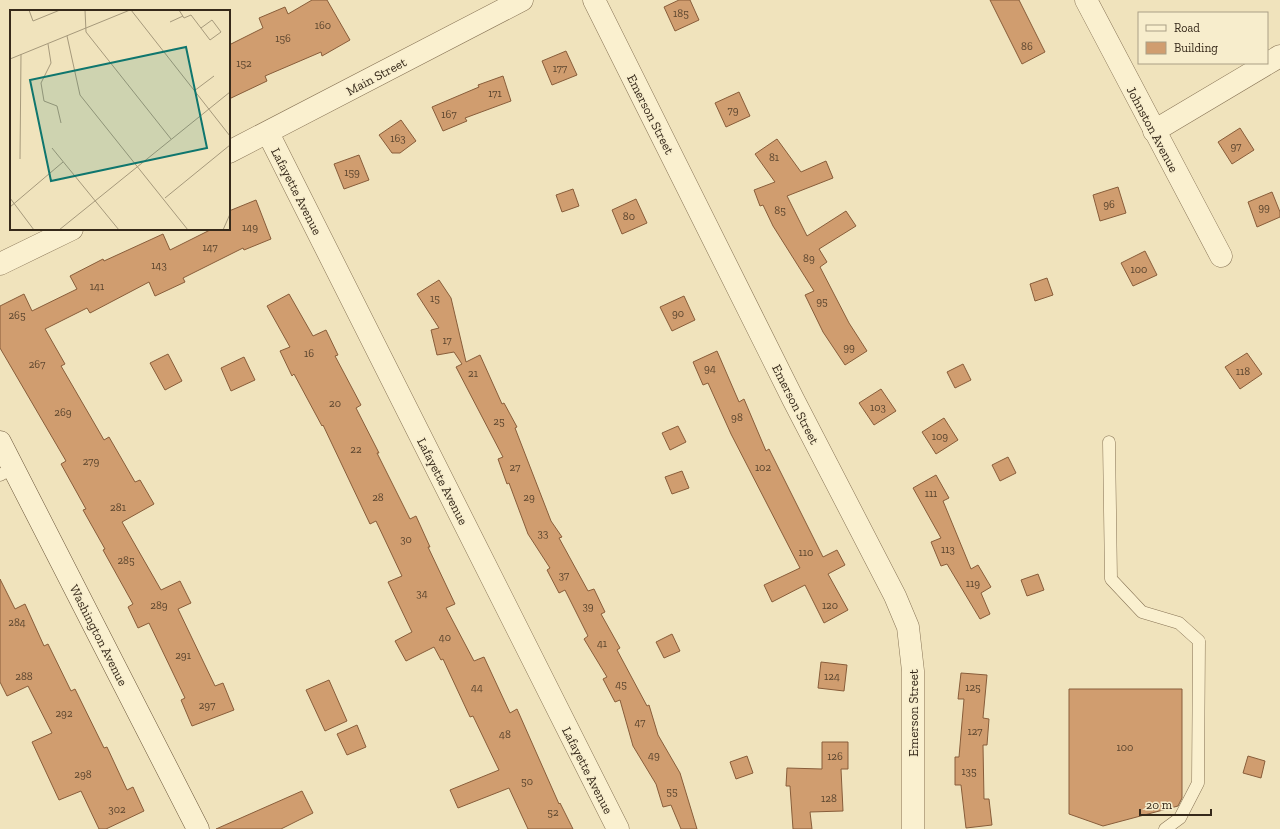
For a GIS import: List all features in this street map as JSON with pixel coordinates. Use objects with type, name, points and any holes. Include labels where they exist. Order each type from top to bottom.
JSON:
[{"type":"street","name":"Main Street","points":[[230,152],[522,0]]},
{"type":"street","name":"Emerson Street","points":[[594,0],[793,399],[895,596],[908,627],[913,671],[913,829]]},
{"type":"street","name":"Johnston Avenue","points":[[1086,0],[1221,256]]},
{"type":"street","points":[[1268,63],[1280,56]]},
{"type":"street","points":[[1154,131],[1267,64]]},
{"type":"street","name":"Lafayette Avenue","points":[[268,133],[618,829]]},
{"type":"street","points":[[0,264],[70,230]]},
{"type":"street","name":"Washington Avenue","points":[[0,442],[7,471],[198,829]]},
{"type":"lane","points":[[1109,442],[1111,580],[1142,612],[1179,623],[1199,641],[1198,783],[1180,818],[1165,829]]},
{"type":"building","points":[[312,0],[327,0],[350,40],[322,56],[321,52],[265,76],[267,81],[230,99],[230,44],[263,28],[259,18],[285,7],[288,14]]},
{"type":"building","points":[[679,0],[690,0],[699,20],[675,31],[664,7]]},
{"type":"building","points":[[990,0],[1019,0],[1045,52],[1022,64]]},
{"type":"building","points":[[566,51],[577,75],[552,85],[542,61]]},
{"type":"building","points":[[503,76],[511,101],[465,118],[467,121],[443,131],[432,107],[479,87],[478,85]]},
{"type":"building","points":[[739,92],[750,116],[726,127],[715,103]]},
{"type":"building","points":[[401,120],[416,141],[400,153],[392,153],[379,135]]},
{"type":"building","points":[[1240,128],[1254,150],[1232,164],[1218,142]]},
{"type":"building","points":[[777,139],[801,172],[826,161],[833,178],[787,196],[807,236],[846,211],[856,226],[819,249],[827,262],[820,267],[849,323],[867,351],[845,365],[823,332],[805,295],[814,291],[773,226],[763,205],[760,206],[754,190],[775,182],[755,154]]},
{"type":"building","points":[[359,155],[369,180],[344,189],[334,164]]},
{"type":"building","points":[[1118,187],[1126,213],[1100,221],[1093,195]]},
{"type":"building","points":[[573,189],[579,206],[562,212],[556,195]]},
{"type":"building","points":[[1272,192],[1280,212],[1280,217],[1257,227],[1248,202]]},
{"type":"building","points":[[636,199],[647,223],[622,234],[612,210]]},
{"type":"building","points":[[256,200],[271,239],[244,250],[243,248],[183,278],[185,282],[155,296],[149,282],[90,313],[87,308],[45,329],[65,364],[61,366],[104,440],[109,437],[135,482],[140,480],[154,504],[122,522],[161,590],[180,581],[191,603],[178,609],[215,686],[223,683],[234,710],[192,726],[181,700],[185,698],[149,623],[138,628],[128,607],[133,604],[103,550],[105,549],[83,510],[86,509],[61,464],[66,461],[0,348],[0,306],[24,294],[32,311],[77,289],[70,276],[103,259],[104,261],[163,234],[170,250],[210,230],[230,230],[230,211]]},
{"type":"building","points":[[1145,251],[1157,275],[1133,286],[1121,263]]},
{"type":"building","points":[[1047,278],[1053,295],[1035,301],[1030,284]]},
{"type":"building","points":[[439,280],[451,298],[466,362],[480,355],[502,404],[504,403],[517,427],[515,428],[551,521],[562,537],[559,538],[588,591],[594,589],[605,612],[601,614],[620,648],[617,650],[647,706],[649,705],[658,735],[680,773],[697,829],[681,829],[671,805],[663,807],[656,784],[633,746],[620,700],[615,702],[603,679],[607,677],[584,639],[588,636],[565,590],[559,593],[547,570],[550,568],[528,534],[509,483],[507,484],[498,459],[503,457],[456,367],[462,364],[454,352],[437,355],[431,330],[439,328],[417,294]]},
{"type":"building","points":[[289,294],[313,336],[326,330],[338,355],[335,356],[361,405],[356,408],[379,453],[377,453],[410,519],[416,516],[430,547],[428,547],[455,604],[446,608],[474,661],[484,657],[510,713],[517,709],[559,804],[560,803],[573,829],[528,829],[509,788],[458,808],[450,790],[499,770],[473,716],[470,717],[443,659],[441,660],[434,647],[406,661],[395,641],[412,632],[388,582],[402,576],[376,521],[370,524],[323,425],[322,426],[294,374],[292,376],[280,351],[290,347],[267,306]]},
{"type":"building","points":[[684,296],[695,320],[672,331],[660,307]]},
{"type":"building","points":[[717,351],[739,402],[744,399],[766,451],[769,449],[823,557],[837,550],[845,565],[828,574],[848,610],[824,623],[805,585],[772,602],[764,585],[800,568],[731,434],[708,383],[703,385],[693,362]]},
{"type":"building","points":[[1247,353],[1262,374],[1240,389],[1225,367]]},
{"type":"building","points":[[168,354],[182,381],[165,390],[150,363]]},
{"type":"building","points":[[244,357],[255,380],[231,391],[221,368]]},
{"type":"building","points":[[963,364],[971,380],[955,388],[947,372]]},
{"type":"building","points":[[881,389],[896,411],[874,425],[859,403]]},
{"type":"building","points":[[944,418],[958,440],[936,454],[922,432]]},
{"type":"building","points":[[678,426],[686,442],[670,450],[662,433]]},
{"type":"building","points":[[1008,457],[1016,473],[1000,481],[992,465]]},
{"type":"building","points":[[682,471],[689,488],[672,494],[665,477]]},
{"type":"building","points":[[936,475],[949,498],[943,501],[971,569],[978,565],[991,587],[981,593],[990,614],[980,619],[947,564],[941,566],[931,542],[941,538],[913,488]]},
{"type":"building","points":[[1038,574],[1044,590],[1027,596],[1021,580]]},
{"type":"building","points":[[0,579],[15,609],[25,604],[44,646],[48,644],[71,691],[75,689],[104,748],[107,747],[127,790],[133,787],[144,811],[106,829],[99,829],[81,791],[59,800],[32,742],[52,733],[28,686],[7,696],[0,682]]},
{"type":"building","points":[[672,634],[680,651],[664,658],[656,642]]},
{"type":"building","points":[[821,662],[847,665],[844,691],[818,688]]},
{"type":"building","points":[[961,673],[987,675],[983,718],[989,719],[987,745],[983,745],[984,799],[989,799],[992,825],[966,828],[961,785],[955,785],[955,757],[959,757],[964,699],[958,699]]},
{"type":"building","points":[[329,680],[347,721],[325,731],[306,690]]},
{"type":"building","points":[[1069,689],[1182,689],[1182,798],[1178,806],[1103,826],[1069,814]]},
{"type":"building","points":[[357,725],[366,747],[347,755],[337,734]]},
{"type":"building","points":[[822,742],[848,742],[848,769],[841,769],[843,811],[810,812],[812,829],[793,829],[790,786],[786,786],[787,768],[822,769]]},
{"type":"building","points":[[747,756],[753,773],[736,779],[730,762]]},
{"type":"building","points":[[1248,756],[1265,761],[1261,778],[1243,773]]},
{"type":"building","points":[[302,791],[313,813],[281,829],[216,829]]}]
